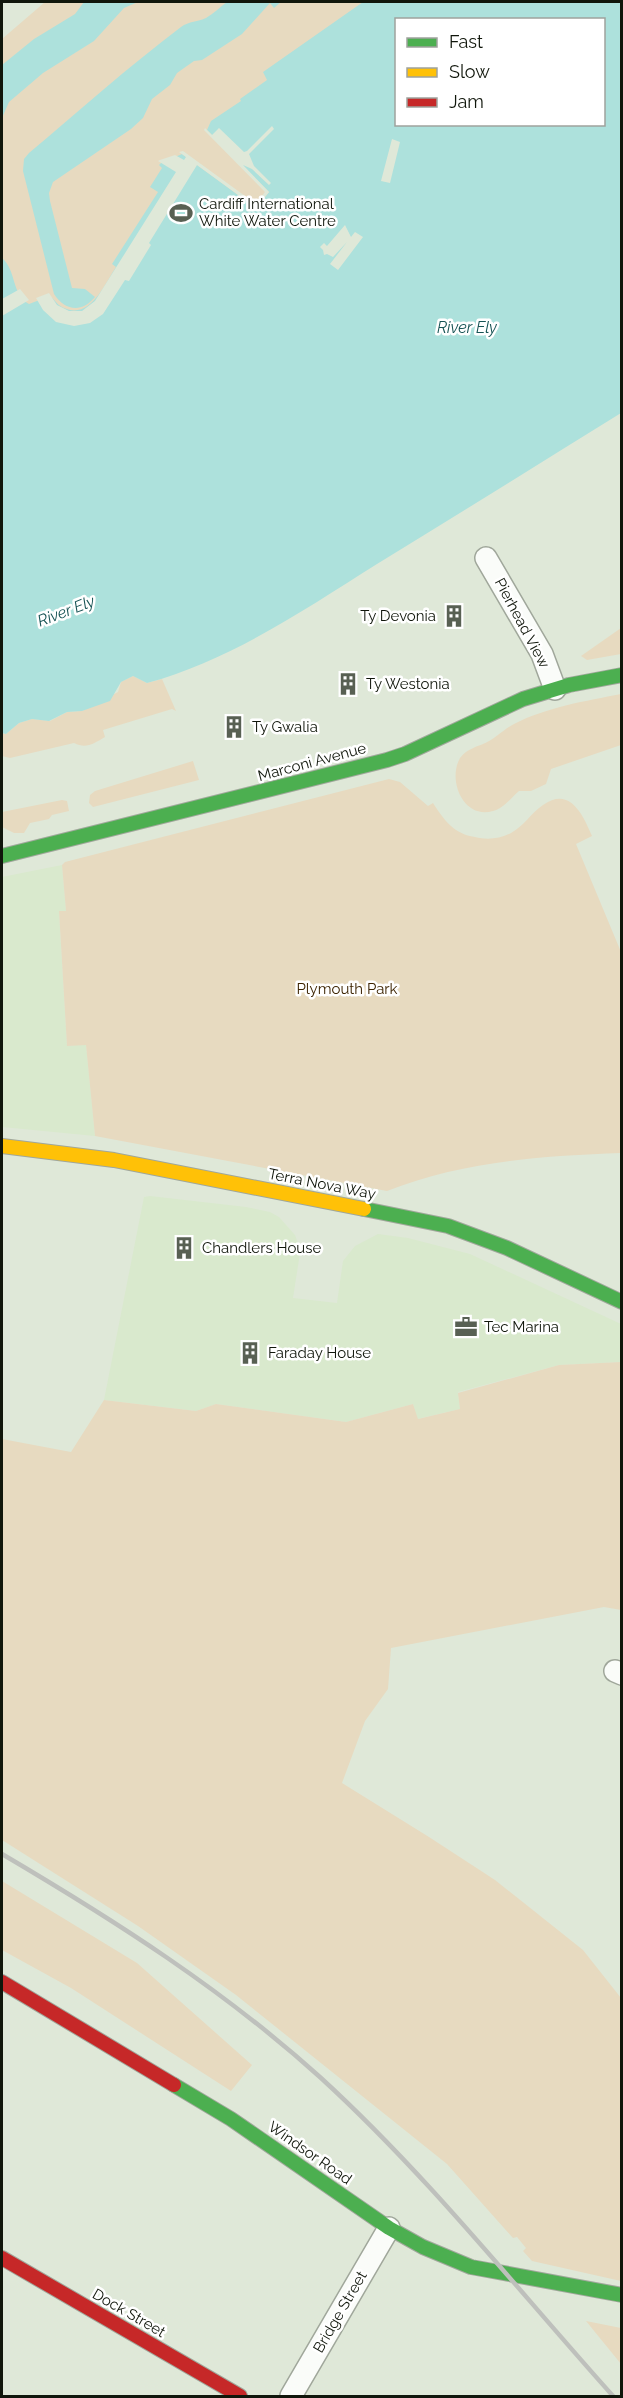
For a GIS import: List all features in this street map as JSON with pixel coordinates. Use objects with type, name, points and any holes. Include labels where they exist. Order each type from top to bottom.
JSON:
[{"type":"street","name":"Pierhead View","points":[[486,558],[542,654],[555,689]]},
{"type":"street","name":"Marconi Avenue","points":[[2,856],[387,760],[418,748],[501,708],[555,689],[621,675]]},
{"type":"street","name":"Terra Nova Way","points":[[2,1146],[114,1160],[448,1226],[507,1248],[621,1302]]},
{"type":"street","name":"Windsor Road","points":[[2,1982],[231,2119],[389,2228],[445,2258],[471,2266],[621,2295]]},
{"type":"street","name":"Bridge Street","points":[[296,2395],[389,2228]]},
{"type":"street","name":"Dock Street","points":[[2,2258],[240,2397]]},
{"type":"shaded area","points":[[62,865],[66,911],[59,912],[67,1046],[86,1044],[95,1136],[2,1127],[2,877]]},
{"type":"shaded area","points":[[144,1197],[246,1207],[270,1212],[279,1217],[295,1235],[299,1246],[293,1298],[337,1303],[343,1261],[355,1246],[378,1234],[408,1238],[470,1254],[621,1324],[621,1362],[559,1365],[458,1392],[460,1409],[417,1419],[413,1404],[346,1422],[216,1404],[196,1411],[104,1400]]},
{"type":"green space","name":"Cardiff International White Water Centre","points":[[45,2],[466,2],[404,18],[395,18],[374,198],[2,368],[2,39]]},
{"type":"green space","points":[[621,628],[621,654],[587,660],[581,656]]},
{"type":"green space","points":[[133,676],[147,683],[162,679],[176,711],[172,709],[103,730],[105,737],[90,745],[82,746],[74,743],[10,758],[2,756],[2,733],[6,734],[19,723],[32,719],[50,721],[67,712],[82,711],[118,692],[121,682]]},
{"type":"green space","points":[[621,694],[621,745],[551,769],[546,784],[531,791],[519,791],[497,810],[483,812],[474,810],[466,804],[457,787],[456,767],[460,758],[468,751],[487,742],[514,724],[540,713]]},
{"type":"green space","points":[[193,761],[199,780],[93,807],[89,803],[90,795],[95,791]]},
{"type":"green space","name":"Plymouth Park","points":[[389,779],[400,782],[428,806],[433,803],[446,820],[461,833],[480,838],[498,838],[511,833],[539,808],[552,800],[568,801],[580,812],[592,836],[576,844],[621,952],[621,1153],[502,1162],[444,1173],[387,1191],[95,1136],[86,1045],[67,1046],[59,911],[66,911],[62,865],[65,862]]},
{"type":"green space","points":[[62,800],[67,801],[69,811],[30,823],[24,833],[14,833],[2,827],[2,812]]},
{"type":"green space","points":[[621,1362],[621,1610],[604,1607],[391,1648],[388,1689],[365,1721],[342,1783],[495,1880],[583,1950],[621,1998],[621,2281],[532,2261],[523,2251],[526,2248],[517,2237],[513,2238],[447,2164],[236,1995],[138,1926],[2,1840],[2,1439],[71,1452],[104,1400],[196,1411],[216,1404],[346,1422],[413,1404],[418,1419],[460,1409],[458,1393],[559,1365]]},
{"type":"green space","points":[[2,1881],[137,1963],[252,2065],[231,2091],[71,1988],[2,1950]]},
{"type":"green space","points":[[586,2321],[621,2328],[621,2364]]},
{"type":"water","points":[[84,2],[138,2],[124,8],[94,41],[43,73],[9,102],[2,118],[2,65],[34,39],[75,14]]},
{"type":"water","points":[[227,2],[281,2],[274,8],[270,3],[242,34],[177,73],[170,85],[152,99],[143,118],[131,129],[53,182],[49,193],[50,201],[72,288],[85,289],[95,297],[85,306],[68,307],[54,294],[23,171],[24,159],[161,42],[184,25],[206,18]]},
{"type":"water","name":"River Ely","points":[[363,2],[621,2],[621,413],[294,616],[237,647],[178,673],[147,683],[133,676],[121,682],[110,701],[82,711],[67,712],[49,721],[32,719],[19,723],[6,734],[2,733],[2,258],[10,269],[19,294],[29,304],[50,296],[62,307],[73,310],[89,305],[107,282],[116,267],[112,264],[158,192],[150,187],[162,168],[159,165],[182,154],[256,208],[269,192],[207,130],[211,121],[267,80],[263,72]]},
{"type":"pier","points":[[272,126],[274,129],[249,154],[254,166],[271,183],[269,185],[252,169],[243,165],[269,192],[256,208],[197,165],[149,243],[151,245],[129,281],[125,280],[103,314],[90,323],[74,326],[56,322],[43,310],[36,298],[49,293],[57,305],[69,311],[82,311],[95,301],[176,172],[158,161],[160,160],[175,155],[184,160],[186,157],[179,152],[183,151],[256,204],[265,192],[204,130],[205,128],[212,135],[219,128],[244,152]]},
{"type":"pier","points":[[392,139],[400,142],[390,183],[381,181]]},
{"type":"pier","points":[[345,225],[351,237],[355,232],[363,237],[338,270],[330,264],[347,242],[333,257],[324,255],[320,247],[324,243],[327,246]]},
{"type":"pier","points":[[20,289],[29,300],[2,316],[2,299]]},
{"type":"railway","points":[[2,1854],[127,1931],[207,1986],[246,2015],[321,2078],[435,2193],[613,2396]]},
{"type":"traffic: fast","points":[[2,856],[387,760],[405,754],[523,699],[569,685],[622,675]]},
{"type":"traffic: fast","points":[[364,1209],[448,1226],[507,1248],[622,1302]]},
{"type":"traffic: fast","points":[[174,2085],[231,2119],[389,2228],[423,2247],[471,2267],[622,2295]]},
{"type":"traffic: slow","points":[[2,1146],[114,1160],[364,1209]]},
{"type":"traffic: jam","points":[[2,1982],[174,2085]]},
{"type":"traffic: jam","points":[[2,2258],[240,2396]]},
{"type":"place","name":"Cardiff International White Water Centre","points":[[181,213]]},
{"type":"place","name":"Ty Devonia","points":[[454,616]]},
{"type":"place","name":"Ty Westonia","points":[[348,684]]},
{"type":"place","name":"Ty Gwalia","points":[[234,727]]},
{"type":"place","name":"Chandlers House","points":[[184,1248]]},
{"type":"place","name":"Tec Marina","points":[[466,1327]]},
{"type":"place","name":"Faraday House","points":[[250,1353]]}]
